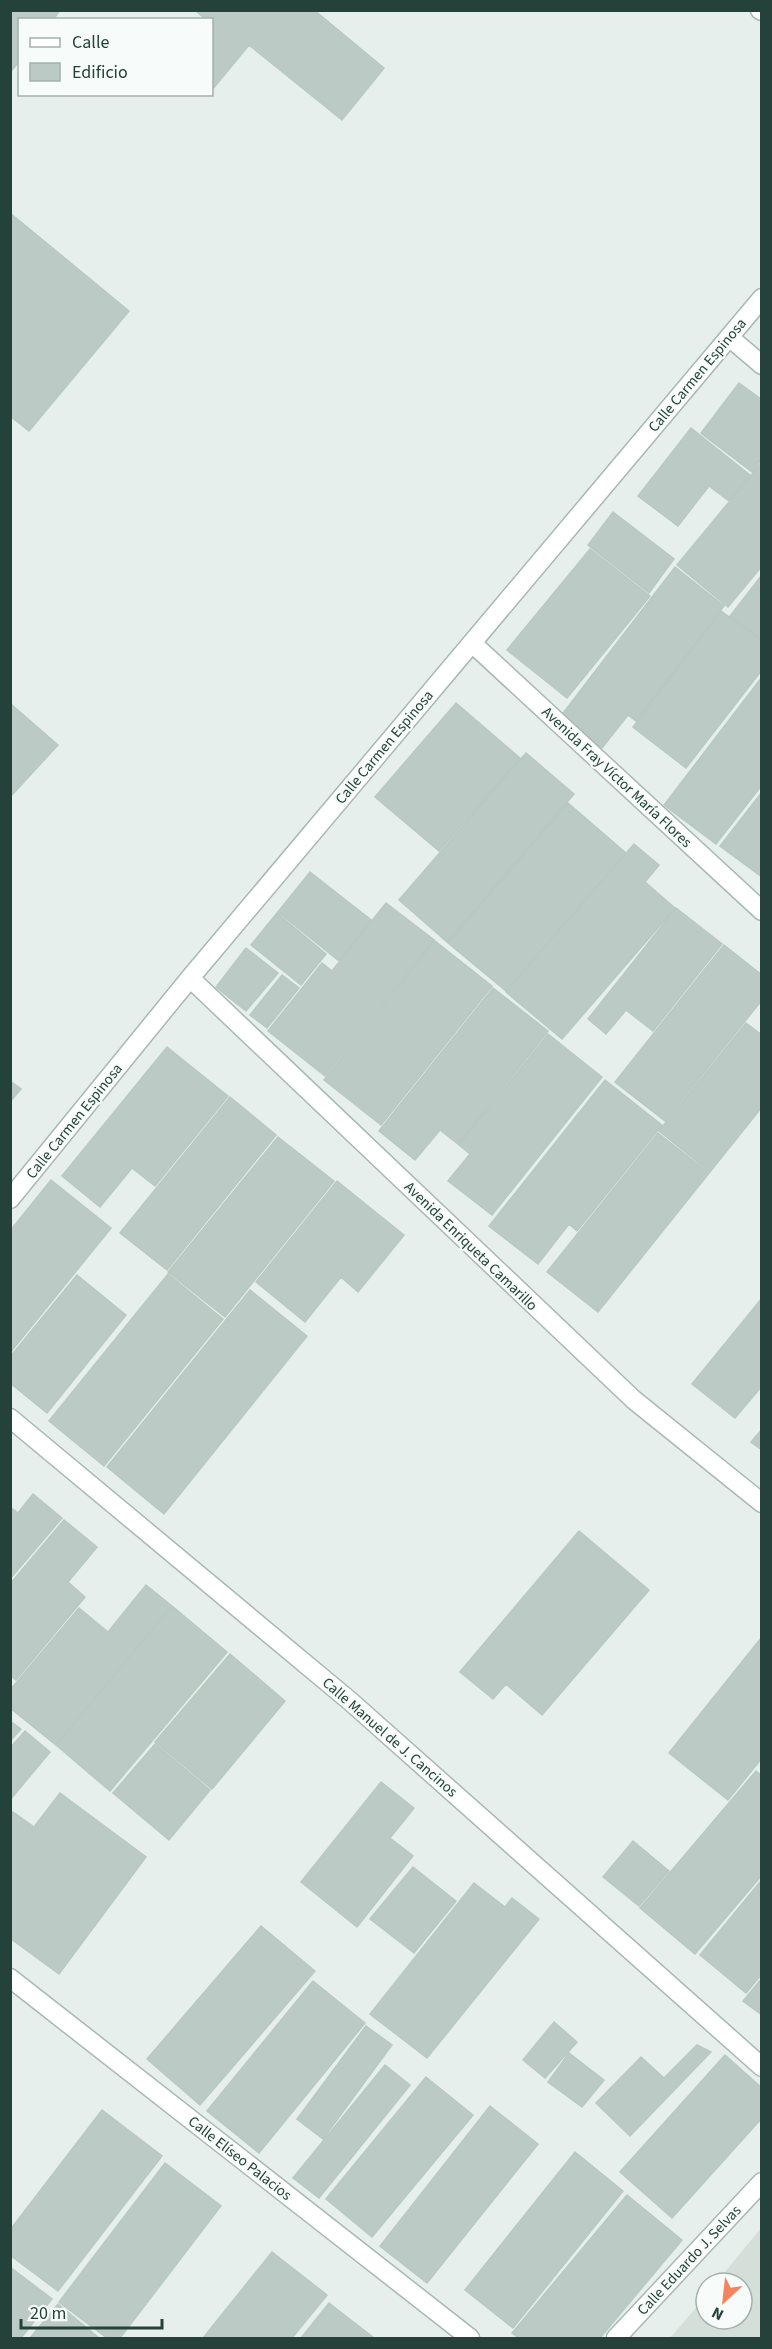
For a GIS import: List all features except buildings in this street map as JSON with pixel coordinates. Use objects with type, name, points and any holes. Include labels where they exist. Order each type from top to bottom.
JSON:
[{"type":"street","name":"Calle Carmen Espinosa","points":[[10,1199],[190,978],[762,298]]},
{"type":"street","points":[[729,337],[762,365]]},
{"type":"street","name":"Avenida Fray Víctor María Flores","points":[[472,643],[762,911]]},
{"type":"street","name":"Avenida Enriqueta Camarillo","points":[[190,978],[634,1400],[762,1503]]},
{"type":"street","name":"Calle Manuel de J. Cancinos","points":[[10,1418],[350,1701],[762,2067]]},
{"type":"street","name":"Calle Elíseo Palacios","points":[[10,1978],[470,2338]]},
{"type":"street","name":"Calle Eduardo J. Selvas","points":[[616,2338],[762,2182]]},
{"type":"shaded area","points":[[761,2228],[761,2338],[670,2338],[694,2310],[694,2331],[754,2331],[754,2271],[726,2271]]}]
